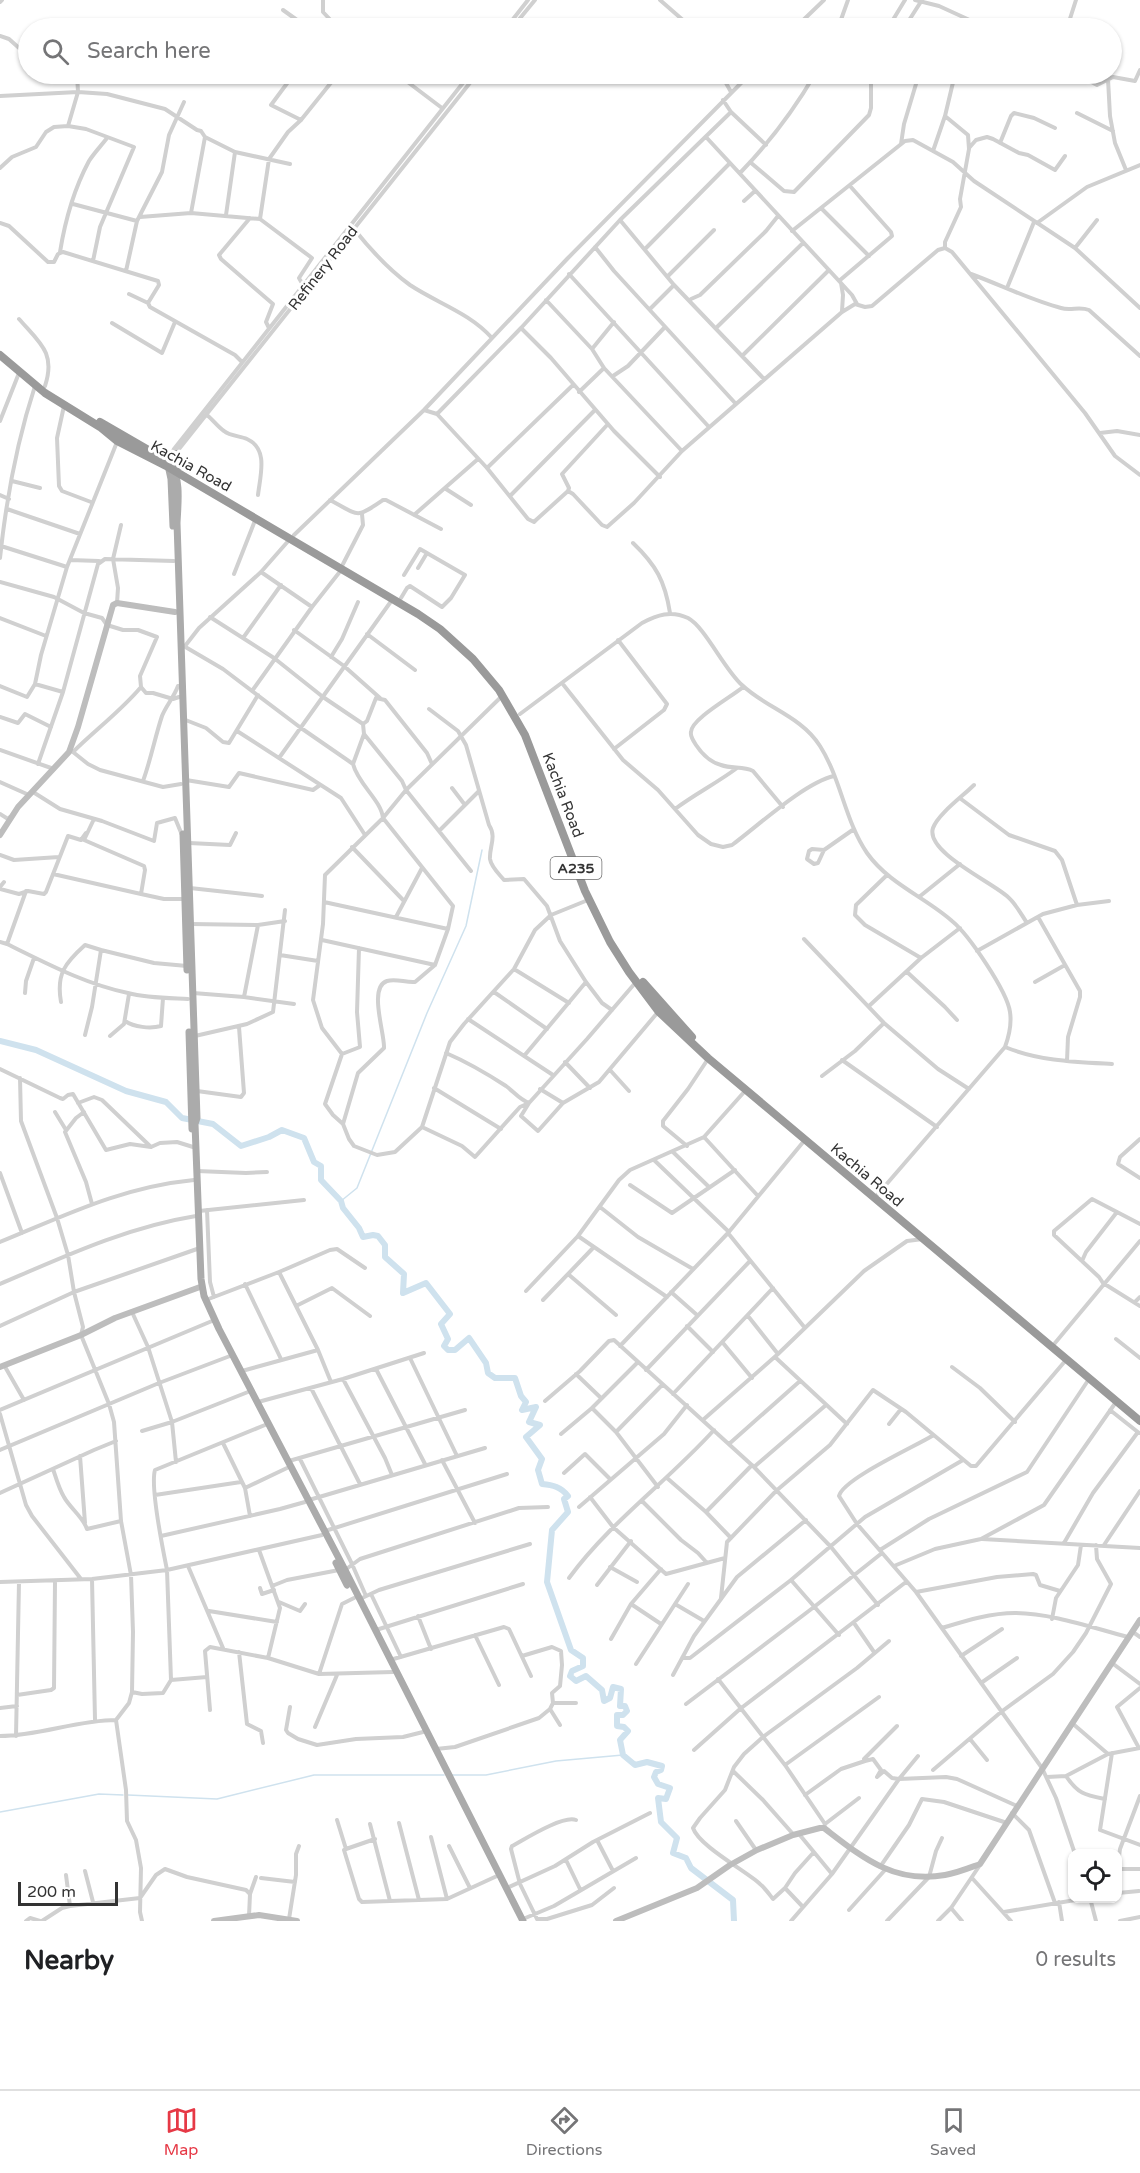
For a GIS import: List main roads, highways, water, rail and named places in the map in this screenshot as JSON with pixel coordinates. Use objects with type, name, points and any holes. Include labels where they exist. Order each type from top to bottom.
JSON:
[{"type":"highway","name":"Kachia Road","points":[[0,347],[64,406],[117,441],[176,463],[256,518],[435,619],[468,647],[498,680],[520,714],[538,751],[595,903],[638,976],[668,1012],[696,1041],[1140,1414]]},
{"type":"highway","name":"Kachia Road","points":[[0,354],[19,372],[40,386],[176,463],[292,537]]},
{"type":"highway","points":[[176,463],[184,482],[178,487]]},
{"type":"highway","name":"Kachia Road","points":[[397,598],[452,639],[473,658],[503,695],[534,755],[589,900],[610,942],[658,1012],[708,1059],[1140,1421]]},
{"type":"main road","points":[[176,463],[183,646],[183,782]]},
{"type":"main road","points":[[176,463],[172,483],[178,686],[176,698],[184,804],[187,966],[194,1036],[197,1249],[200,1287],[212,1321],[248,1392],[359,1598],[522,1920]]},
{"type":"main road","points":[[185,841],[190,888],[194,1180],[201,1279],[206,1300],[276,1443]]},
{"type":"main road","points":[[359,1598],[423,1732],[522,1920]]},
{"type":"waterway","points":[[341,1201],[357,1188],[427,1013],[466,926],[482,850]]},
{"type":"waterway","points":[[0,1041],[36,1050],[126,1091],[166,1102],[182,1118],[213,1124],[241,1146],[282,1130],[304,1138],[314,1162],[321,1166],[321,1180],[341,1201],[343,1208],[359,1228],[363,1237],[378,1236],[385,1245],[385,1257],[404,1274],[403,1293],[426,1283],[450,1314],[441,1324],[448,1339],[444,1346],[448,1350],[455,1350],[469,1338],[486,1363],[488,1373],[495,1378],[515,1378],[521,1396],[526,1402],[522,1410],[536,1407],[529,1422],[540,1425],[526,1437],[542,1459],[538,1470],[542,1484],[563,1490],[568,1496],[564,1499],[568,1512],[552,1530],[547,1582],[571,1650],[583,1658],[583,1666],[572,1671],[570,1676],[576,1681],[586,1676],[602,1690],[604,1701],[610,1698],[613,1687],[621,1689],[620,1706],[625,1706],[627,1711],[623,1715],[617,1715],[617,1726],[624,1727],[628,1731],[620,1740],[623,1755],[635,1765],[647,1762],[662,1766],[654,1777],[658,1784],[670,1788],[666,1799],[658,1798],[661,1822],[677,1838],[673,1853],[686,1858],[691,1868],[733,1900],[734,1921]]},
{"type":"waterway","points":[[452,1775],[486,1775],[556,1761],[623,1755]]},
{"type":"waterway","points":[[128,1795],[217,1799],[314,1775],[444,1775]]},
{"type":"waterway","points":[[0,1812],[99,1794],[123,1795]]}]
